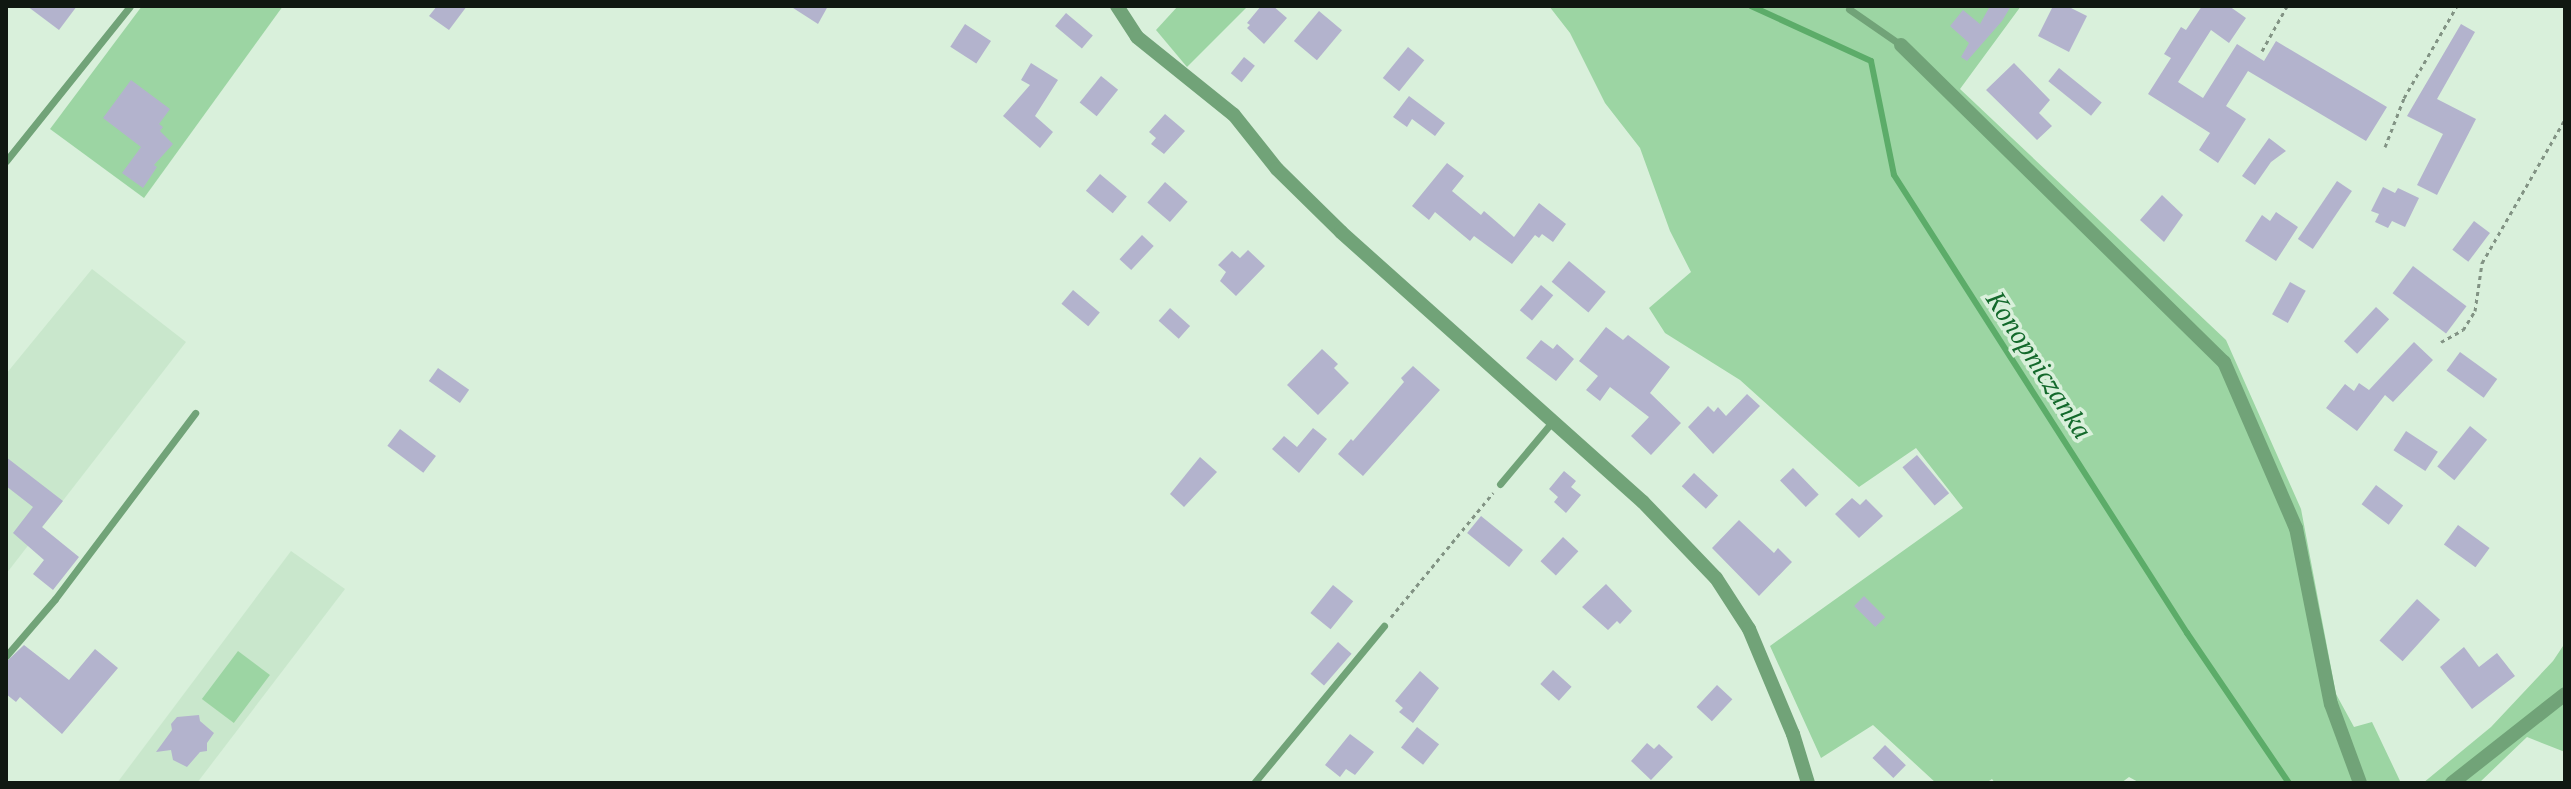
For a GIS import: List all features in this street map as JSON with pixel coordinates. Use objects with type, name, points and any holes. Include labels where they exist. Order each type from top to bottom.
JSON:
[{"type":"street","points":[[1117,6],[1137,37],[1234,115],[1277,169],[1341,232],[1643,502],[1735,602],[1775,690],[1808,783]]},
{"type":"street","points":[[1901,45],[2224,362],[2296,528],[2331,704],[2360,783]]},
{"type":"street","points":[[2452,783],[2565,694]]},
{"type":"lane","points":[[6,161],[130,6]]},
{"type":"lane","points":[[1849,9],[1901,45]]},
{"type":"lane","points":[[6,656],[55,599],[195,413]]},
{"type":"lane","points":[[1500,484],[1552,422]]},
{"type":"lane","points":[[1254,783],[1384,626]]},
{"type":"path","points":[[2262,51],[2287,6]]},
{"type":"path","points":[[2385,147],[2404,98],[2457,6]]},
{"type":"path","points":[[2441,342],[2463,330],[2475,311],[2482,263],[2565,119]]},
{"type":"path","points":[[1384,626],[1500,484]]},
{"type":"shaded area","points":[[92,269],[186,342],[6,574],[6,374]]},
{"type":"shaded area","points":[[291,551],[345,589],[197,783],[117,783]]},
{"type":"green space","points":[[142,6],[283,6],[144,198],[50,129]]},
{"type":"green space","points":[[1178,6],[1248,6],[1187,67],[1156,30]]},
{"type":"green space","points":[[1549,6],[2021,6],[1960,89],[2226,340],[2301,509],[2336,694],[2354,727],[2372,722],[2401,783],[2140,783],[2129,777],[2121,783],[1995,783],[1992,779],[1986,783],[1936,783],[1873,725],[1821,758],[1770,646],[1963,508],[1916,448],[1859,487],[1740,380],[1665,333],[1649,308],[1691,272],[1670,231],[1640,148],[1605,103],[1570,33]]},
{"type":"green space","points":[[2565,643],[2565,752],[2527,737],[2479,783],[2423,783],[2491,727],[2553,661]]},
{"type":"green space","points":[[238,651],[270,675],[234,723],[202,699]]},
{"type":"building","points":[[27,6],[77,6],[59,30]]},
{"type":"building","points":[[437,6],[467,6],[449,30],[429,16]]},
{"type":"building","points":[[790,6],[828,6],[818,24]]},
{"type":"building","points":[[1261,6],[1273,6],[1287,18],[1264,44],[1247,28],[1250,25],[1247,23]]},
{"type":"building","points":[[1990,6],[2011,6],[1967,61],[1961,57],[1969,43],[1950,26],[1963,10],[1980,24]]},
{"type":"building","points":[[2053,6],[2067,6],[2087,16],[2069,52],[2038,36]]},
{"type":"building","points":[[2202,6],[2229,6],[2246,18],[2229,43],[2211,30],[2178,82],[2203,98],[2237,44],[2264,61],[2276,41],[2387,107],[2366,141],[2248,71],[2226,106],[2246,119],[2218,163],[2199,150],[2210,133],[2148,94],[2171,58],[2164,54],[2181,27],[2186,30]]},
{"type":"building","points":[[1319,11],[1342,30],[1317,60],[1294,41]]},
{"type":"building","points":[[1066,13],[1093,35],[1082,49],[1055,26]]},
{"type":"building","points":[[965,24],[991,41],[976,64],[950,47]]},
{"type":"building","points":[[2461,24],[2475,32],[2437,99],[2476,119],[2437,195],[2417,185],[2443,134],[2407,116]]},
{"type":"building","points":[[1408,47],[1424,60],[1399,91],[1383,78]]},
{"type":"building","points":[[1244,57],[1255,66],[1242,82],[1231,73]]},
{"type":"building","points":[[1031,63],[1058,80],[1035,116],[1053,132],[1040,148],[1003,116],[1030,85],[1021,80]]},
{"type":"building","points":[[2014,63],[2050,100],[2039,113],[2052,126],[2037,140],[1986,90]]},
{"type":"building","points":[[2059,68],[2102,103],[2091,116],[2048,81]]},
{"type":"building","points":[[1101,76],[1118,90],[1097,116],[1080,102]]},
{"type":"building","points":[[131,80],[170,109],[159,124],[163,127],[160,131],[173,144],[154,165],[157,167],[143,188],[122,173],[141,147],[103,118]]},
{"type":"building","points":[[1409,96],[1445,123],[1435,136],[1412,119],[1407,127],[1393,117]]},
{"type":"building","points":[[1165,114],[1185,131],[1164,154],[1151,144],[1156,138],[1149,132]]},
{"type":"building","points":[[2269,138],[2286,151],[2271,162],[2255,185],[2242,176]]},
{"type":"building","points":[[1447,163],[1464,176],[1452,191],[1481,215],[1484,211],[1514,237],[1539,203],[1566,224],[1553,242],[1542,234],[1539,238],[1535,235],[1512,264],[1474,236],[1470,241],[1435,212],[1429,220],[1412,206]]},
{"type":"building","points":[[1100,174],[1127,196],[1113,213],[1086,191]]},
{"type":"building","points":[[2337,181],[2352,191],[2313,249],[2298,239]]},
{"type":"building","points":[[1165,182],[1188,202],[1170,222],[1147,202]]},
{"type":"building","points":[[2383,187],[2395,193],[2398,188],[2419,198],[2405,227],[2392,221],[2388,228],[2375,222],[2379,214],[2371,211]]},
{"type":"building","points":[[2162,195],[2183,215],[2164,242],[2140,220]]},
{"type":"building","points":[[2276,212],[2298,227],[2276,261],[2245,241],[2262,215],[2270,221]]},
{"type":"building","points":[[2474,221],[2490,233],[2468,262],[2452,250]]},
{"type":"building","points":[[1142,235],[1154,246],[1131,270],[1119,259]]},
{"type":"building","points":[[1248,250],[1265,266],[1236,296],[1220,281],[1226,272],[1218,265],[1232,251],[1240,258]]},
{"type":"building","points":[[1569,261],[1606,292],[1588,313],[1552,282]]},
{"type":"building","points":[[2413,266],[2467,306],[2446,333],[2393,293]]},
{"type":"building","points":[[2290,282],[2306,291],[2288,323],[2272,314]]},
{"type":"building","points":[[1541,285],[1553,295],[1532,321],[1520,310]]},
{"type":"building","points":[[1073,290],[1100,312],[1088,326],[1061,304]]},
{"type":"building","points":[[2376,307],[2389,319],[2357,354],[2344,341]]},
{"type":"building","points":[[1170,308],[1190,326],[1179,339],[1159,321]]},
{"type":"building","points":[[1606,327],[1623,340],[1628,335],[1670,367],[1650,393],[1681,423],[1651,455],[1631,436],[1649,417],[1610,387],[1600,401],[1586,390],[1598,376],[1579,361]]},
{"type":"building","points":[[1541,340],[1553,349],[1557,344],[1574,359],[1556,381],[1526,358]]},
{"type":"building","points":[[2414,342],[2433,360],[2393,402],[2385,395],[2357,431],[2326,408],[2345,384],[2354,391],[2359,383],[2369,390]]},
{"type":"building","points":[[1322,349],[1338,364],[1334,368],[1349,383],[1318,415],[1287,385]]},
{"type":"building","points":[[2460,352],[2497,379],[2484,398],[2446,371]]},
{"type":"building","points":[[1413,366],[1440,390],[1363,476],[1338,454],[1404,382],[1401,378]]},
{"type":"building","points":[[438,368],[469,390],[460,403],[429,381]]},
{"type":"building","points":[[1747,394],[1760,406],[1713,454],[1688,427],[1708,406],[1714,412],[1718,407],[1726,416]]},
{"type":"building","points":[[2470,426],[2487,440],[2454,480],[2437,466]]},
{"type":"building","points":[[1313,428],[1327,439],[1299,473],[1272,449],[1284,436],[1297,447]]},
{"type":"building","points":[[400,429],[436,456],[423,473],[387,446]]},
{"type":"building","points":[[2406,431],[2438,452],[2425,471],[2393,450]]},
{"type":"building","points":[[1917,455],[1949,493],[1935,506],[1902,467]]},
{"type":"building","points":[[6,457],[63,501],[42,527],[79,557],[53,590],[33,574],[44,560],[13,533],[33,507],[6,486]]},
{"type":"building","points":[[1200,457],[1217,472],[1184,507],[1170,494]]},
{"type":"building","points":[[1793,468],[1819,495],[1806,507],[1780,481]]},
{"type":"building","points":[[1564,471],[1576,481],[1571,487],[1581,495],[1566,513],[1554,502],[1558,497],[1549,489]]},
{"type":"building","points":[[1694,473],[1718,496],[1706,509],[1682,486]]},
{"type":"building","points":[[2376,485],[2403,505],[2389,525],[2362,504]]},
{"type":"building","points":[[1852,498],[1860,505],[1866,499],[1883,516],[1859,538],[1835,514]]},
{"type":"building","points":[[1481,516],[1523,550],[1509,567],[1467,533]]},
{"type":"building","points":[[1739,520],[1774,553],[1778,548],[1792,562],[1759,596],[1712,548]]},
{"type":"building","points":[[2458,525],[2490,548],[2475,567],[2444,544]]},
{"type":"building","points":[[1563,537],[1578,551],[1556,575],[1540,561]]},
{"type":"building","points":[[1606,584],[1632,611],[1620,624],[1617,621],[1608,630],[1582,607]]},
{"type":"building","points":[[1333,585],[1353,601],[1331,629],[1310,613]]},
{"type":"building","points":[[1864,596],[1885,617],[1875,627],[1854,606]]},
{"type":"building","points":[[2417,599],[2440,620],[2403,661],[2380,641]]},
{"type":"building","points":[[1338,642],[1352,654],[1324,686],[1310,674]]},
{"type":"building","points":[[24,645],[69,680],[95,649],[118,668],[62,734],[20,697],[16,702],[6,694],[6,662]]},
{"type":"building","points":[[2464,647],[2479,667],[2497,653],[2515,676],[2472,709],[2440,667]]},
{"type":"building","points":[[1553,670],[1572,687],[1559,701],[1540,684]]},
{"type":"building","points":[[1420,671],[1439,688],[1413,723],[1399,712],[1403,708],[1395,701]]},
{"type":"building","points":[[1717,685],[1732,699],[1712,721],[1697,707]]},
{"type":"building","points":[[199,715],[200,721],[214,733],[207,743],[207,751],[200,752],[187,767],[173,760],[171,750],[156,752],[172,730],[171,724],[177,717]]},
{"type":"building","points":[[1417,727],[1439,744],[1423,765],[1401,747]]},
{"type":"building","points":[[1350,734],[1374,752],[1355,775],[1346,769],[1340,777],[1325,765]]},
{"type":"building","points":[[1647,743],[1654,749],[1659,744],[1673,757],[1651,780],[1631,761]]},
{"type":"building","points":[[1885,745],[1906,765],[1893,778],[1872,758]]},
{"type":"waterway","name":"Konopniczanka","points":[[1751,6],[1871,61],[1894,175],[2187,633],[2289,783]]}]
